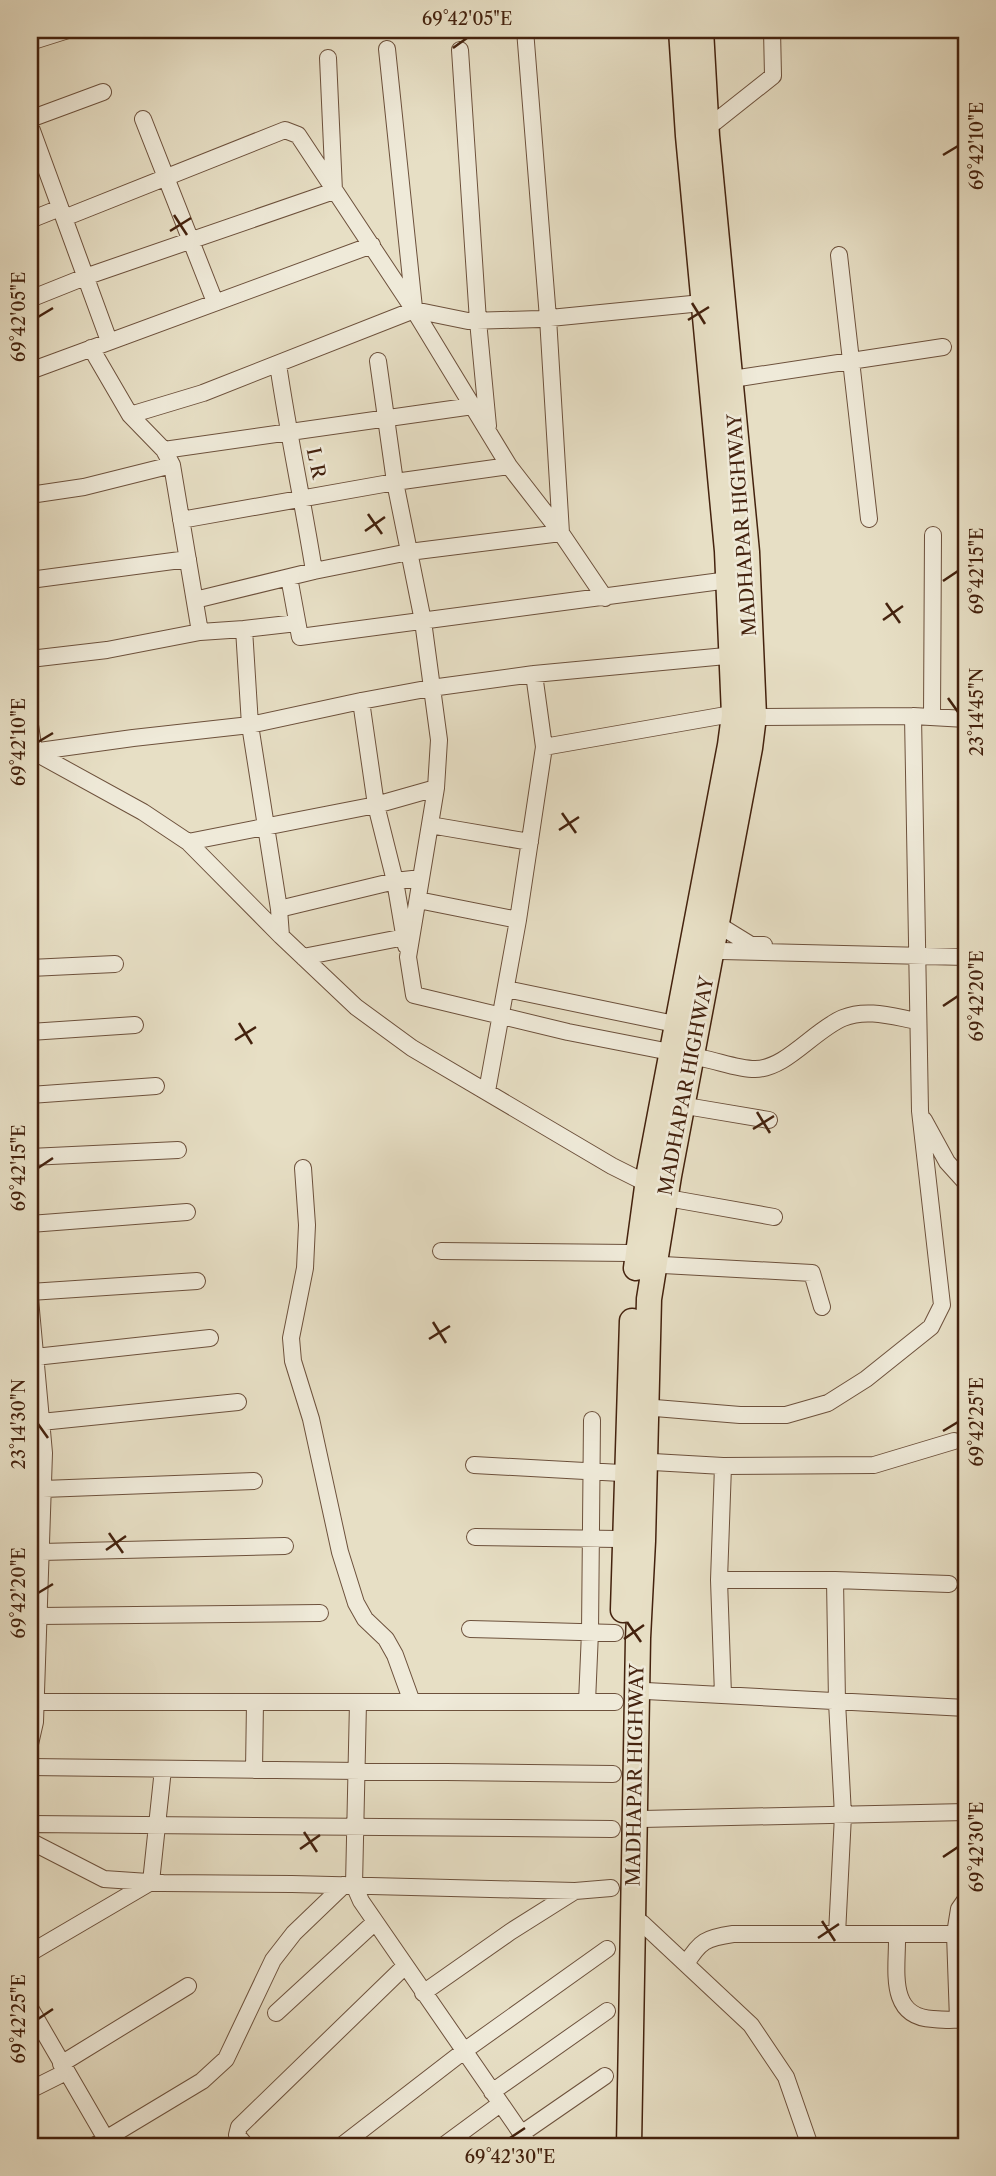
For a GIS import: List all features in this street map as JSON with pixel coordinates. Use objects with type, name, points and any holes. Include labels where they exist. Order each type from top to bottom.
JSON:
[{"type":"highway","name":"MADHAPAR HIGHWAY","points":[[629,2146],[638,1652],[649,1299],[668,1175],[743,789],[754,716],[747,552],[688,136],[681,30]]},
{"type":"highway","name":"MADHAPAR HIGHWAY","points":[[613,2146],[633,1296],[649,1172],[734,715],[702,30]]},
{"type":"street","points":[[30,42],[68,30]]},
{"type":"street","points":[[525,30],[548,318],[561,533]]},
{"type":"street","points":[[715,122],[773,76],[772,30]]},
{"type":"street","points":[[387,49],[414,310]]},
{"type":"street","points":[[460,50],[488,432]]},
{"type":"street","points":[[328,58],[334,191]]},
{"type":"street","points":[[30,119],[103,92]]},
{"type":"street","points":[[143,119],[215,302]]},
{"type":"street","points":[[30,125],[109,341]]},
{"type":"street","points":[[30,219],[62,213],[166,179],[285,131],[298,135],[414,310],[509,466],[561,533],[605,598]]},
{"type":"street","points":[[30,299],[85,276],[334,191]]},
{"type":"street","points":[[30,371],[372,245]]},
{"type":"street","points":[[839,256],[869,519]]},
{"type":"street","points":[[130,415],[203,393],[414,310],[468,321],[548,318],[713,302]]},
{"type":"street","points":[[739,378],[943,347]]},
{"type":"street","points":[[90,348],[130,415],[164,450],[172,465],[200,632]]},
{"type":"street","points":[[378,361],[395,482],[423,621],[439,740],[436,788],[408,957]]},
{"type":"street","name":"L R","points":[[278,364],[314,571]]},
{"type":"street","points":[[164,450],[473,406]]},
{"type":"street","points":[[30,495],[84,487],[172,465]]},
{"type":"street","points":[[181,520],[395,482],[509,466]]},
{"type":"street","points":[[195,600],[314,571],[409,552],[561,533]]},
{"type":"street","points":[[932,717],[933,536]]},
{"type":"street","points":[[30,580],[188,559]]},
{"type":"street","points":[[289,577],[300,637],[721,581]]},
{"type":"street","points":[[30,659],[107,650],[200,632],[297,622]]},
{"type":"street","points":[[244,629],[250,725],[281,936]]},
{"type":"street","points":[[32,752],[250,725],[431,688],[534,674],[726,656]]},
{"type":"street","points":[[487,1091],[518,920],[544,747],[534,674]]},
{"type":"street","points":[[361,701],[376,805],[395,881],[414,995],[568,1032],[665,1051]]},
{"type":"street","points":[[544,747],[726,715]]},
{"type":"street","points":[[655,1408],[740,1415],[786,1415],[828,1403],[866,1379],[931,1327],[942,1305],[920,1111],[913,716]]},
{"type":"street","points":[[762,717],[913,716],[966,719]]},
{"type":"street","points":[[30,725],[32,752]]},
{"type":"street","points":[[32,752],[143,812],[188,842],[356,1007],[412,1048],[640,1180]]},
{"type":"street","points":[[188,842],[376,805],[436,788]]},
{"type":"street","points":[[430,825],[530,842]]},
{"type":"street","points":[[279,909],[395,881],[421,878]]},
{"type":"street","points":[[418,900],[518,920]]},
{"type":"street","points":[[725,929],[751,945],[966,957]]},
{"type":"street","points":[[303,957],[405,937]]},
{"type":"street","points":[[721,951],[917,954]]},
{"type":"street","points":[[30,968],[115,964]]},
{"type":"street","points":[[506,989],[670,1023]]},
{"type":"street","points":[[701,1058],[754,1069],[766,1067],[780,1062],[828,1026],[845,1017],[866,1013],[918,1021]]},
{"type":"street","points":[[30,1031],[135,1026]]},
{"type":"street","points":[[30,1096],[156,1086]]},
{"type":"street","points":[[692,1107],[769,1120]]},
{"type":"street","points":[[920,1111],[947,1162],[966,1183]]},
{"type":"street","points":[[30,1157],[178,1150]]},
{"type":"street","points":[[947,1162],[966,1162]]},
{"type":"street","points":[[303,1168],[307,1225],[305,1268],[291,1338],[293,1361],[311,1419],[341,1552],[356,1603],[365,1619],[386,1639],[396,1655],[412,1702]]},
{"type":"street","points":[[673,1199],[774,1217]]},
{"type":"street","points":[[30,1224],[187,1212]]},
{"type":"street","points":[[441,1251],[630,1253]]},
{"type":"street","points":[[663,1265],[812,1273],[822,1307]]},
{"type":"street","points":[[30,1292],[197,1281]]},
{"type":"street","points":[[30,1299],[35,1357],[34,1383],[41,1422],[37,1454],[43,1489],[36,1513],[41,1552],[35,1576],[39,1616],[34,1637],[35,1722],[30,1744]]},
{"type":"street","points":[[35,1357],[210,1338]]},
{"type":"street","points":[[41,1422],[238,1402]]},
{"type":"street","points":[[587,1702],[592,1420]]},
{"type":"street","points":[[653,1462],[723,1466],[874,1465],[954,1440]]},
{"type":"street","points":[[474,1465],[621,1473]]},
{"type":"street","points":[[723,1466],[719,1580],[723,1695]]},
{"type":"street","points":[[43,1489],[254,1480]]},
{"type":"street","points":[[475,1537],[618,1539]]},
{"type":"street","points":[[41,1552],[285,1546]]},
{"type":"street","points":[[719,1580],[949,1584]]},
{"type":"street","points":[[835,1580],[837,1702],[844,1815],[837,1934]]},
{"type":"street","points":[[39,1616],[320,1613]]},
{"type":"street","points":[[470,1629],[615,1633]]},
{"type":"street","points":[[646,1691],[966,1708]]},
{"type":"street","points":[[33,1702],[615,1702]]},
{"type":"street","points":[[254,1770],[255,1702]]},
{"type":"street","points":[[30,2008],[103,2144],[202,2081],[226,2059],[274,1960],[294,1933],[349,1885],[356,1828],[358,1702]]},
{"type":"street","points":[[30,1767],[613,1774]]},
{"type":"street","points":[[151,1882],[163,1769]]},
{"type":"street","points":[[642,1819],[966,1812]]},
{"type":"street","points":[[30,1824],[612,1829]]},
{"type":"street","points":[[31,1842],[104,1879],[575,1891],[611,1888]]},
{"type":"street","points":[[30,1953],[151,1882]]},
{"type":"street","points":[[349,1885],[525,2140],[605,2076]]},
{"type":"street","points":[[423,1993],[510,1932],[575,1891]]},
{"type":"street","points":[[897,1934],[898,1994],[901,2003],[908,2012],[918,2018],[962,2019],[955,1934],[959,1909],[966,1899]]},
{"type":"street","points":[[276,2013],[375,1922]]},
{"type":"street","points":[[642,1923],[751,2025],[786,2077],[810,2146]]},
{"type":"street","points":[[686,1964],[698,1945],[713,1937],[733,1934],[955,1934]]},
{"type":"street","points":[[341,2146],[464,2051],[607,1949]]},
{"type":"street","points":[[246,2146],[237,2136],[239,2127],[405,1966]]},
{"type":"street","points":[[30,2090],[188,1986]]},
{"type":"street","points":[[443,2146],[496,2098],[607,2011]]}]
